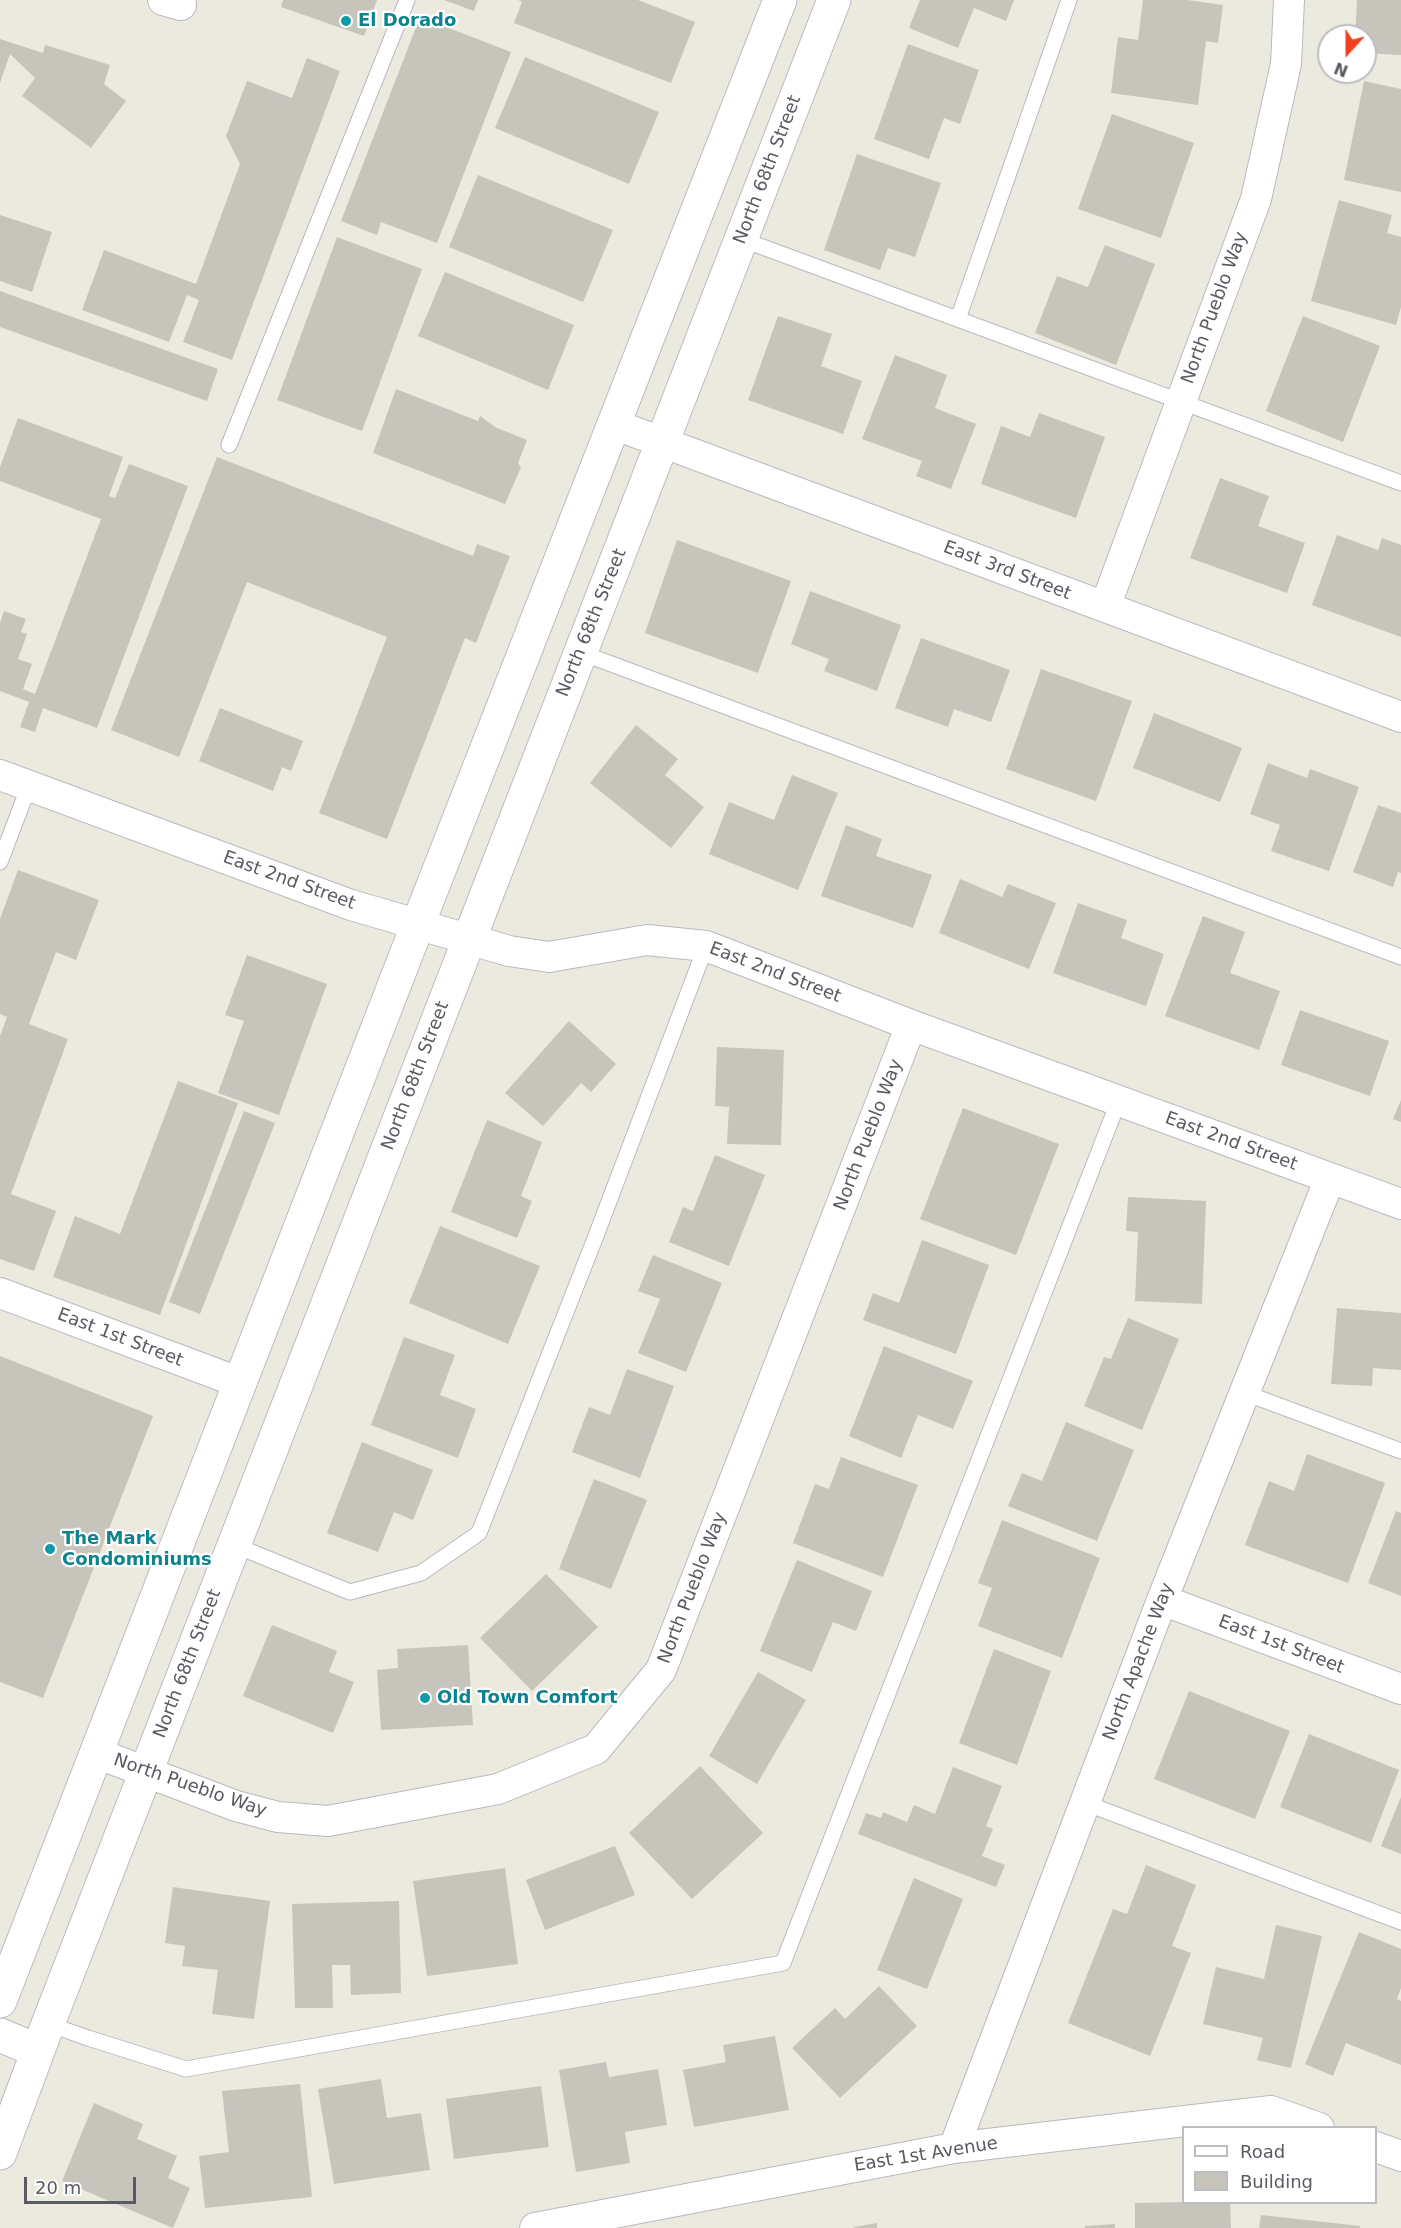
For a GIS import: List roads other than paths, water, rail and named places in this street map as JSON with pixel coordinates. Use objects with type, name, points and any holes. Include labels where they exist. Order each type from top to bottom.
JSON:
[{"type":"main road","points":[[0,2001],[780,0]]},
{"type":"main road","name":"North 68th Street","points":[[0,2153],[579,652],[663,444],[834,0]]},
{"type":"main road","points":[[0,2035],[43,2037]]},
{"type":"street","name":"North Pueblo Way","points":[[1105,607],[1256,199],[1286,64],[1289,0]]},
{"type":"street","name":"East 3rd Street","points":[[613,424],[1401,717]]},
{"type":"street","name":"East 2nd Street","points":[[0,775],[351,905],[509,951],[549,957],[647,940],[706,946],[911,1025],[1401,1204]]},
{"type":"street","name":"North Pueblo Way","points":[[96,1753],[236,1806],[278,1817],[328,1821],[498,1789],[596,1749],[661,1670],[911,1025]]},
{"type":"street","name":"North Apache Way","points":[[954,2148],[1162,1600],[1330,1178]]},
{"type":"street","name":"East 1st Street","points":[[0,1293],[241,1383]]},
{"type":"street","name":"East 1st Street","points":[[1162,1600],[1401,1689]]},
{"type":"street","name":"East 1st Avenue","points":[[535,2228],[954,2148],[1271,2111],[1316,2126]]},
{"type":"street","points":[[1377,2147],[1401,2156]]},
{"type":"lane","points":[[229,445],[407,0]]},
{"type":"lane","points":[[958,319],[1069,0]]},
{"type":"lane","points":[[741,239],[1401,483]]},
{"type":"lane","points":[[579,652],[1401,957]]},
{"type":"lane","points":[[0,862],[29,786]]},
{"type":"lane","points":[[234,1545],[350,1592],[421,1573],[479,1533],[706,946]]},
{"type":"lane","points":[[43,2037],[88,2038],[186,2068],[783,1963],[1119,1100]]},
{"type":"lane","points":[[1245,1393],[1401,1451]]},
{"type":"lane","points":[[1085,1803],[1401,1922]]},
{"type":"place","name":"El Dorado","points":[[346,21]]},
{"type":"place","name":"The Mark Condominiums","points":[[50,1549]]},
{"type":"place","name":"Old Town Comfort","points":[[425,1698]]}]
